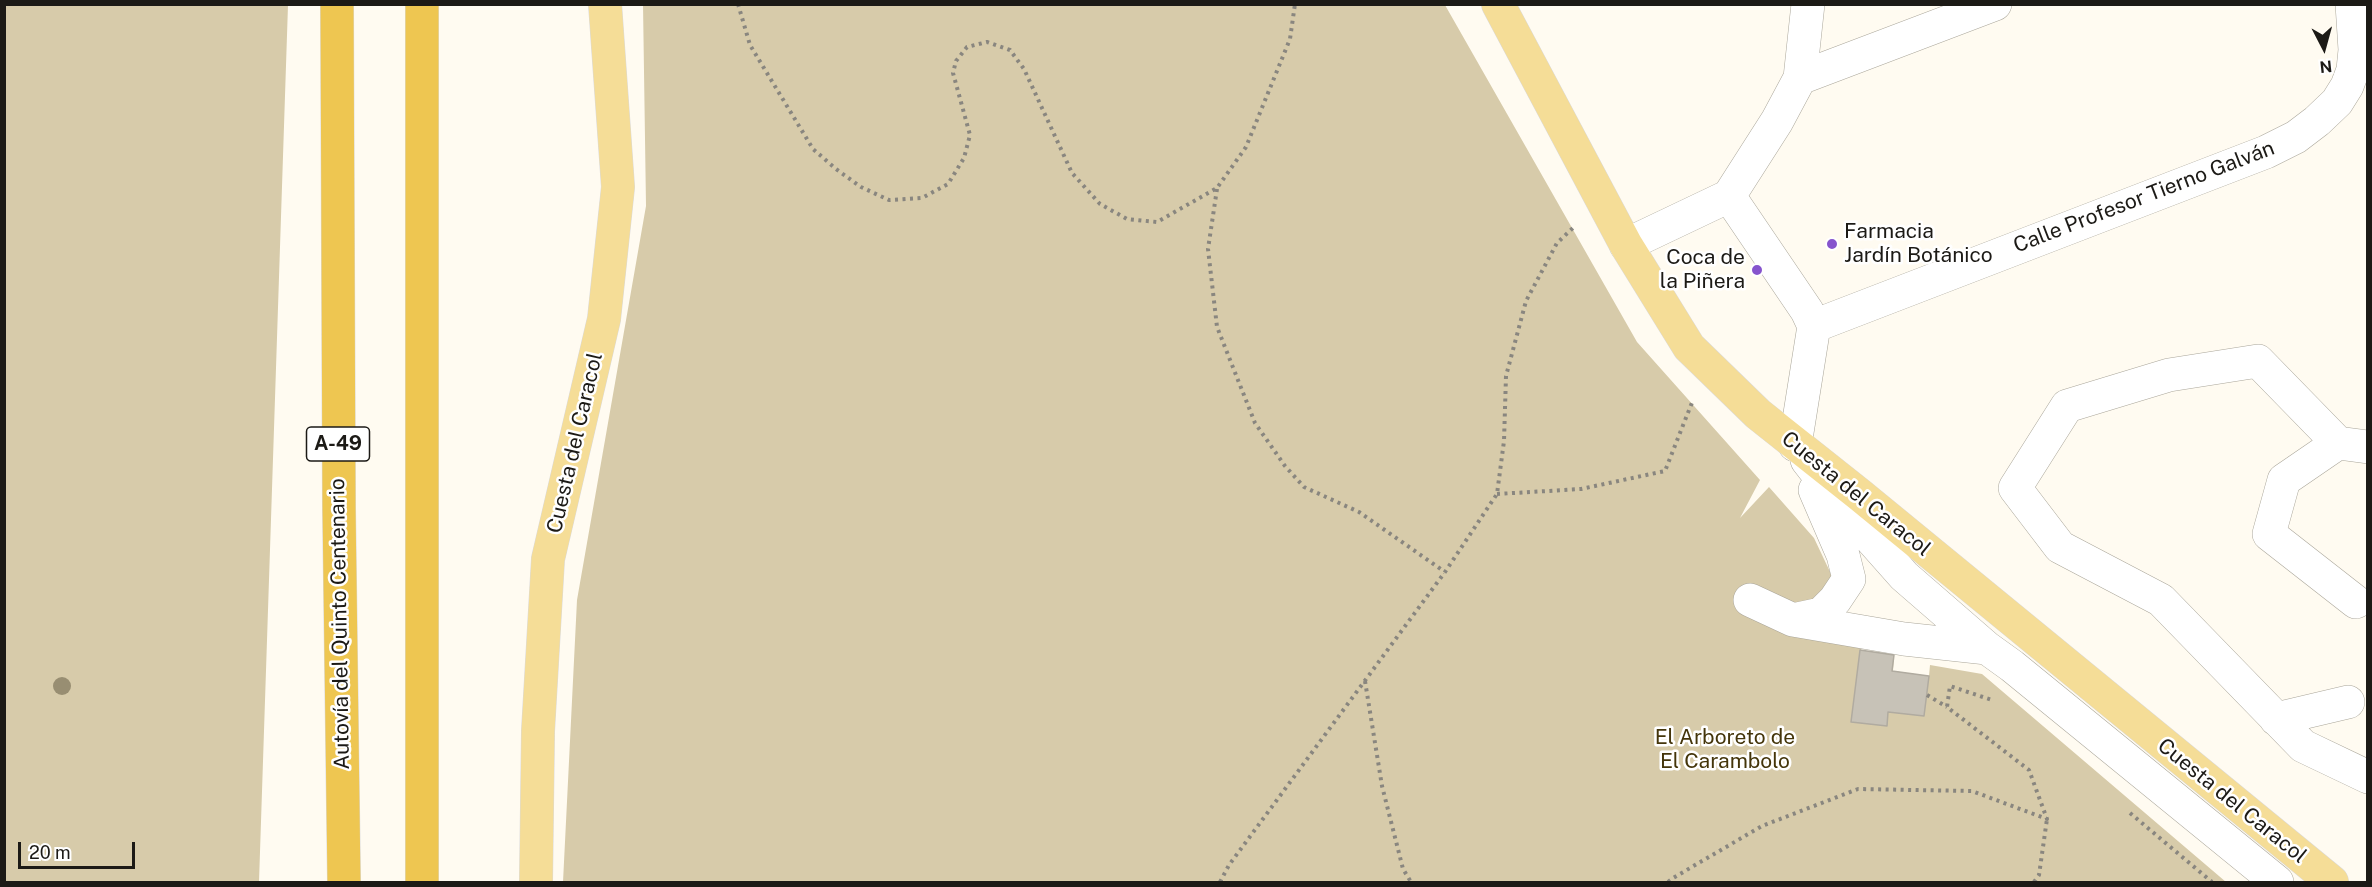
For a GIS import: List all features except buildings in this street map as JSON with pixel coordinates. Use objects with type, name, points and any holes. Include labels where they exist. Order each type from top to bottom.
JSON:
[{"type":"highway","name":"Autovía del Quinto Centenario","points":[[337,4],[339,507],[344,882]]},
{"type":"highway","points":[[422,882],[423,4]]},
{"type":"main road","name":"Cuesta del Caracol","points":[[536,882],[538,730],[548,559],[604,319],[618,187],[605,4]]},
{"type":"main road","name":"Cuesta del Caracol","points":[[1498,4],[1626,245],[1689,347],[1706,366],[1795,445],[2332,882]]},
{"type":"street","points":[[1626,245],[1729,196],[1777,121],[1800,78],[1808,4]]},
{"type":"street","points":[[1800,78],[1995,4]]},
{"type":"street","name":"Calle Profesor Tierno Galván","points":[[1814,326],[2266,152],[2295,137],[2337,102],[2353,70],[2355,50],[2352,4]]},
{"type":"street","points":[[1729,196],[1807,311],[1814,326],[1795,445],[1843,555],[1849,579],[1835,600],[1821,614],[1793,620]]},
{"type":"street","points":[[2356,602],[2269,534],[2283,480],[2353,445],[2258,361],[2169,375],[2067,406],[2015,488],[2060,547],[2161,600],[2303,746],[2367,777]]},
{"type":"street","points":[[1795,445],[1849,514],[1904,576],[1987,648],[2277,882]]},
{"type":"street","points":[[1750,600],[1793,620],[1904,639],[1987,648]]},
{"type":"street","points":[[2276,719],[2348,702]]},
{"type":"path","points":[[738,4],[750,45],[813,149],[861,187],[889,200],[921,198],[948,184],[964,158],[970,135],[953,73],[956,61],[967,47],[987,42],[1010,50],[1024,69],[1072,173],[1100,204],[1127,219],[1157,222],[1217,188],[1246,147],[1290,39],[1295,4]]},
{"type":"path","points":[[1217,188],[1208,249],[1216,327],[1255,423],[1285,466],[1304,487],[1359,512],[1445,572]]},
{"type":"path","points":[[1220,882],[1229,865],[1445,572],[1497,494],[1504,441],[1506,376],[1527,301],[1557,243],[1602,199]]},
{"type":"path","points":[[1497,494],[1581,489],[1665,471],[1706,366]]},
{"type":"path","points":[[1365,680],[1382,786],[1403,869],[1410,882]]},
{"type":"path","points":[[1947,707],[1950,686],[1989,698],[1997,705]]},
{"type":"path","points":[[1927,695],[1947,707],[2029,770],[2047,819],[2039,875],[2034,882]]},
{"type":"path","points":[[1668,882],[1762,826],[1858,789],[1972,791],[2047,819]]},
{"type":"path","points":[[2125,809],[2212,882]]},
{"type":"green space","points":[[5,4],[288,5],[259,882],[5,882]]},
{"type":"green space","name":"El Arboreto de El Carambolo","points":[[643,4],[1445,5],[1637,342],[1760,480],[1740,518],[1769,487],[1814,538],[1832,576],[1816,599],[1795,603],[1793,620],[1862,645],[1861,651],[1894,655],[1893,671],[1929,676],[1930,665],[1982,674],[2226,882],[563,882],[577,600],[646,206]]},
{"type":"place","name":"Farmacia Jardín Botánico","points":[[1832,244]]},
{"type":"place","name":"Coca de la Piñera","points":[[1757,270]]}]
